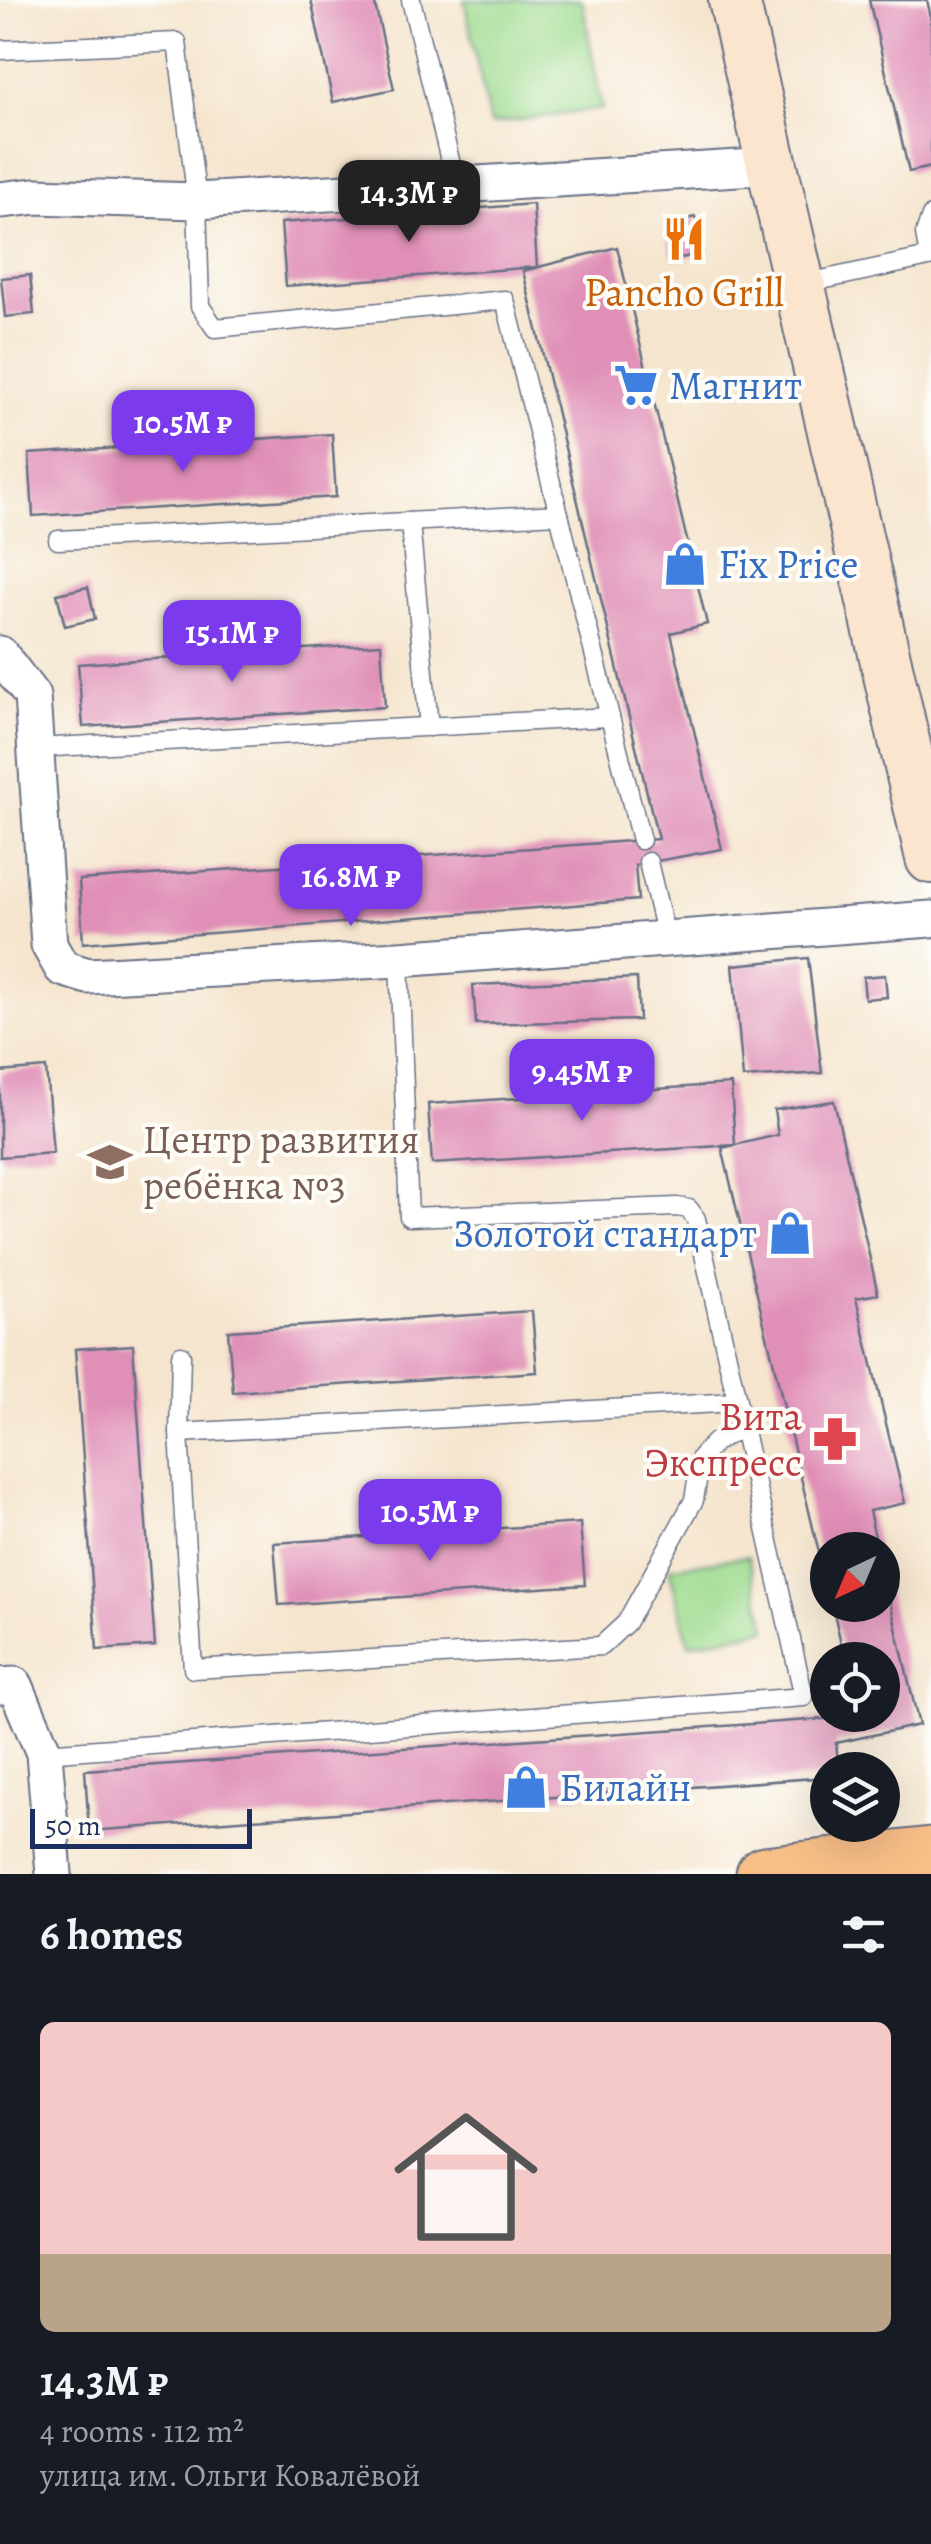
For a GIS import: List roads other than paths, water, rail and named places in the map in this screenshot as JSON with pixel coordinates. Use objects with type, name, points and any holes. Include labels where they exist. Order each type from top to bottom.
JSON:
[{"type":"highway","points":[[764,1874],[931,1856]]},
{"type":"street","points":[[734,0],[931,858]]},
{"type":"street","points":[[0,200],[36,196],[196,200],[770,166]]},
{"type":"street","points":[[3,656],[32,696],[49,945],[62,968],[88,976],[399,959],[931,918]]},
{"type":"street","points":[[5,1680],[44,1753],[54,1874]]},
{"type":"lane","points":[[411,0],[456,185]]},
{"type":"lane","points":[[0,50],[177,42],[196,200],[200,306],[215,328],[505,300],[641,840]]},
{"type":"lane","points":[[798,285],[930,259],[925,234],[931,216]]},
{"type":"lane","points":[[58,540],[559,514]]},
{"type":"lane","points":[[410,522],[429,727]]},
{"type":"lane","points":[[36,748],[610,717]]},
{"type":"lane","points":[[648,862],[667,940]]},
{"type":"lane","points":[[44,1753],[804,1697],[696,1219],[689,1209],[410,1217],[399,959]]},
{"type":"lane","points":[[181,1355],[179,1432],[192,1669],[601,1646],[626,1624],[694,1500],[702,1457],[715,1442],[743,1427]]},
{"type":"lane","points":[[179,1432],[737,1402]]},
{"type":"place","name":"Pancho Grill","points":[[684,239]]},
{"type":"place","name":"Магнит","points":[[636,385]]},
{"type":"place","name":"Fix Price","points":[[685,564]]},
{"type":"place","name":"Центр развития ребёнка №3","points":[[110,1162]]},
{"type":"place","name":"Золотой стандарт","points":[[790,1233]]},
{"type":"place","name":"Вита Экспресс","points":[[835,1439]]},
{"type":"place","name":"Билайн","points":[[526,1787]]}]
